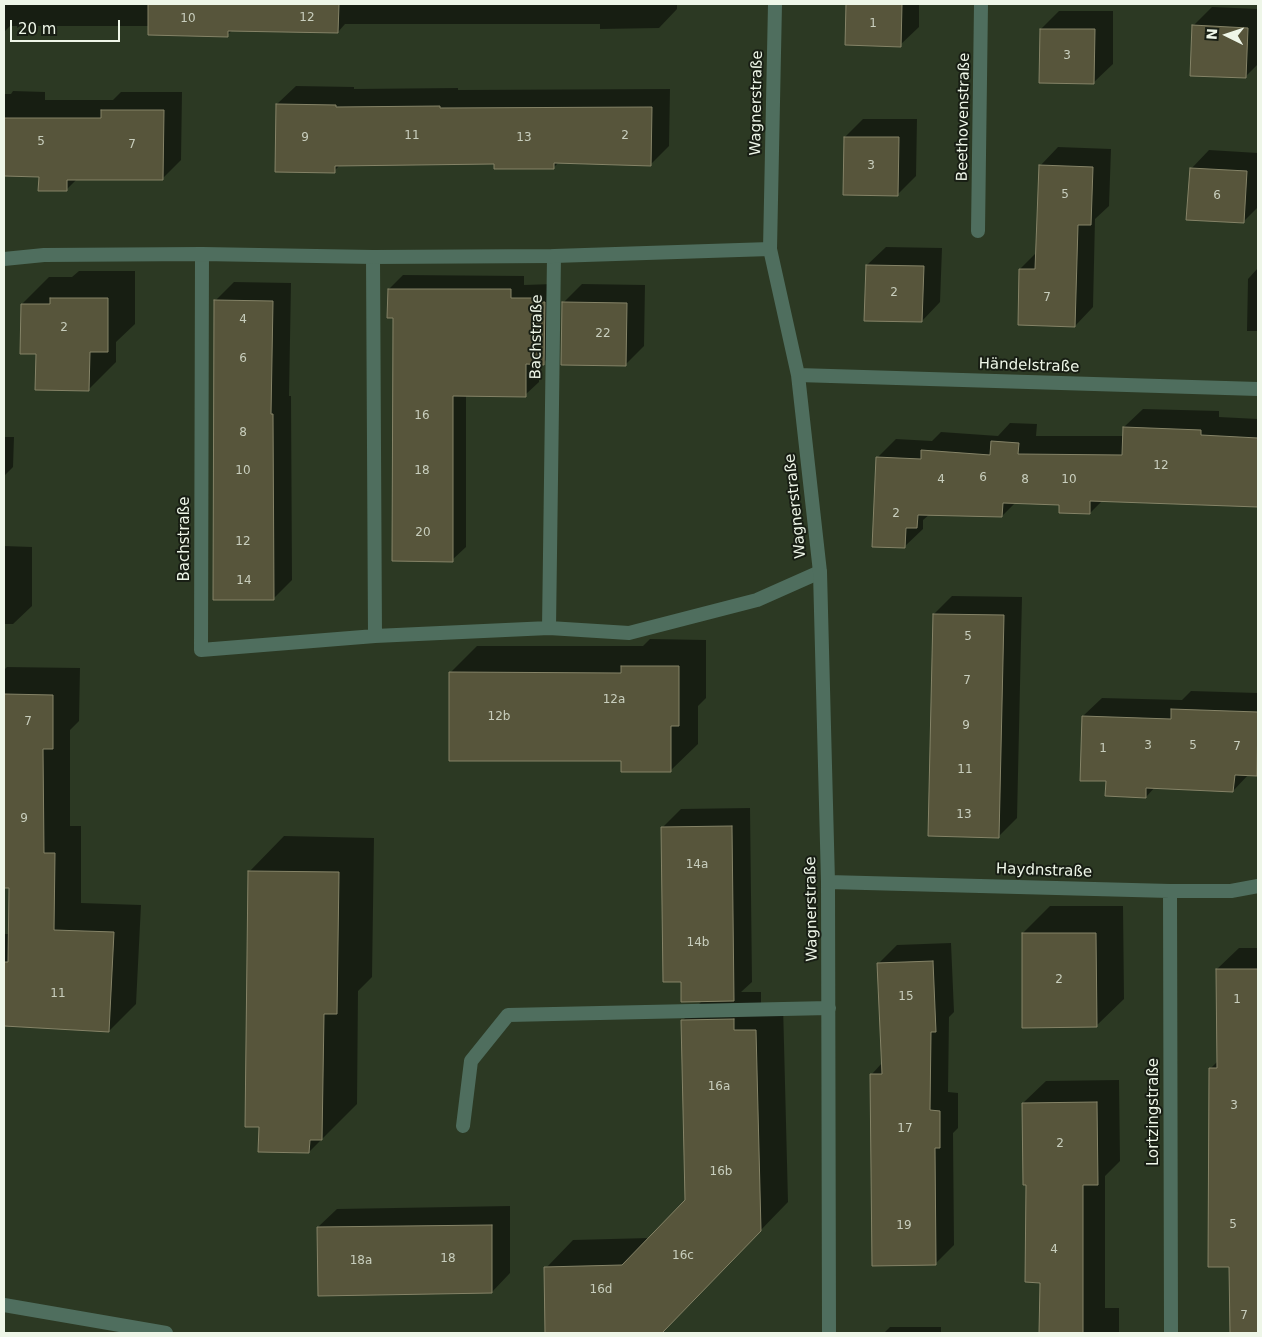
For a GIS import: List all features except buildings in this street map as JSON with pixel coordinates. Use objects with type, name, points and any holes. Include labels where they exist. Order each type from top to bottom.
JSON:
[{"type":"street","name":"Wagnerstraße","points":[[775,4],[770,249],[798,375],[820,572],[828,882],[829,1333]]},
{"type":"street","name":"Beethovenstraße","points":[[978,231],[981,4]]},
{"type":"street","points":[[4,259],[44,255],[202,254],[373,257],[554,256],[770,249]]},
{"type":"street","name":"Bachstraße","points":[[202,254],[201,650],[375,636],[549,628],[629,633],[757,600],[820,572]]},
{"type":"street","name":"Bachstraße","points":[[549,628],[554,256]]},
{"type":"street","points":[[373,257],[375,636]]},
{"type":"street","name":"Händelstraße","points":[[798,375],[1258,389]]},
{"type":"street","name":"Haydnstraße","points":[[828,882],[1170,891],[1231,891],[1258,886]]},
{"type":"street","name":"Lortzingstraße","points":[[1170,891],[1171,1333]]},
{"type":"street","points":[[463,1126],[471,1061],[508,1015],[829,1008]]},
{"type":"street","points":[[4,1305],[166,1333]]}]
